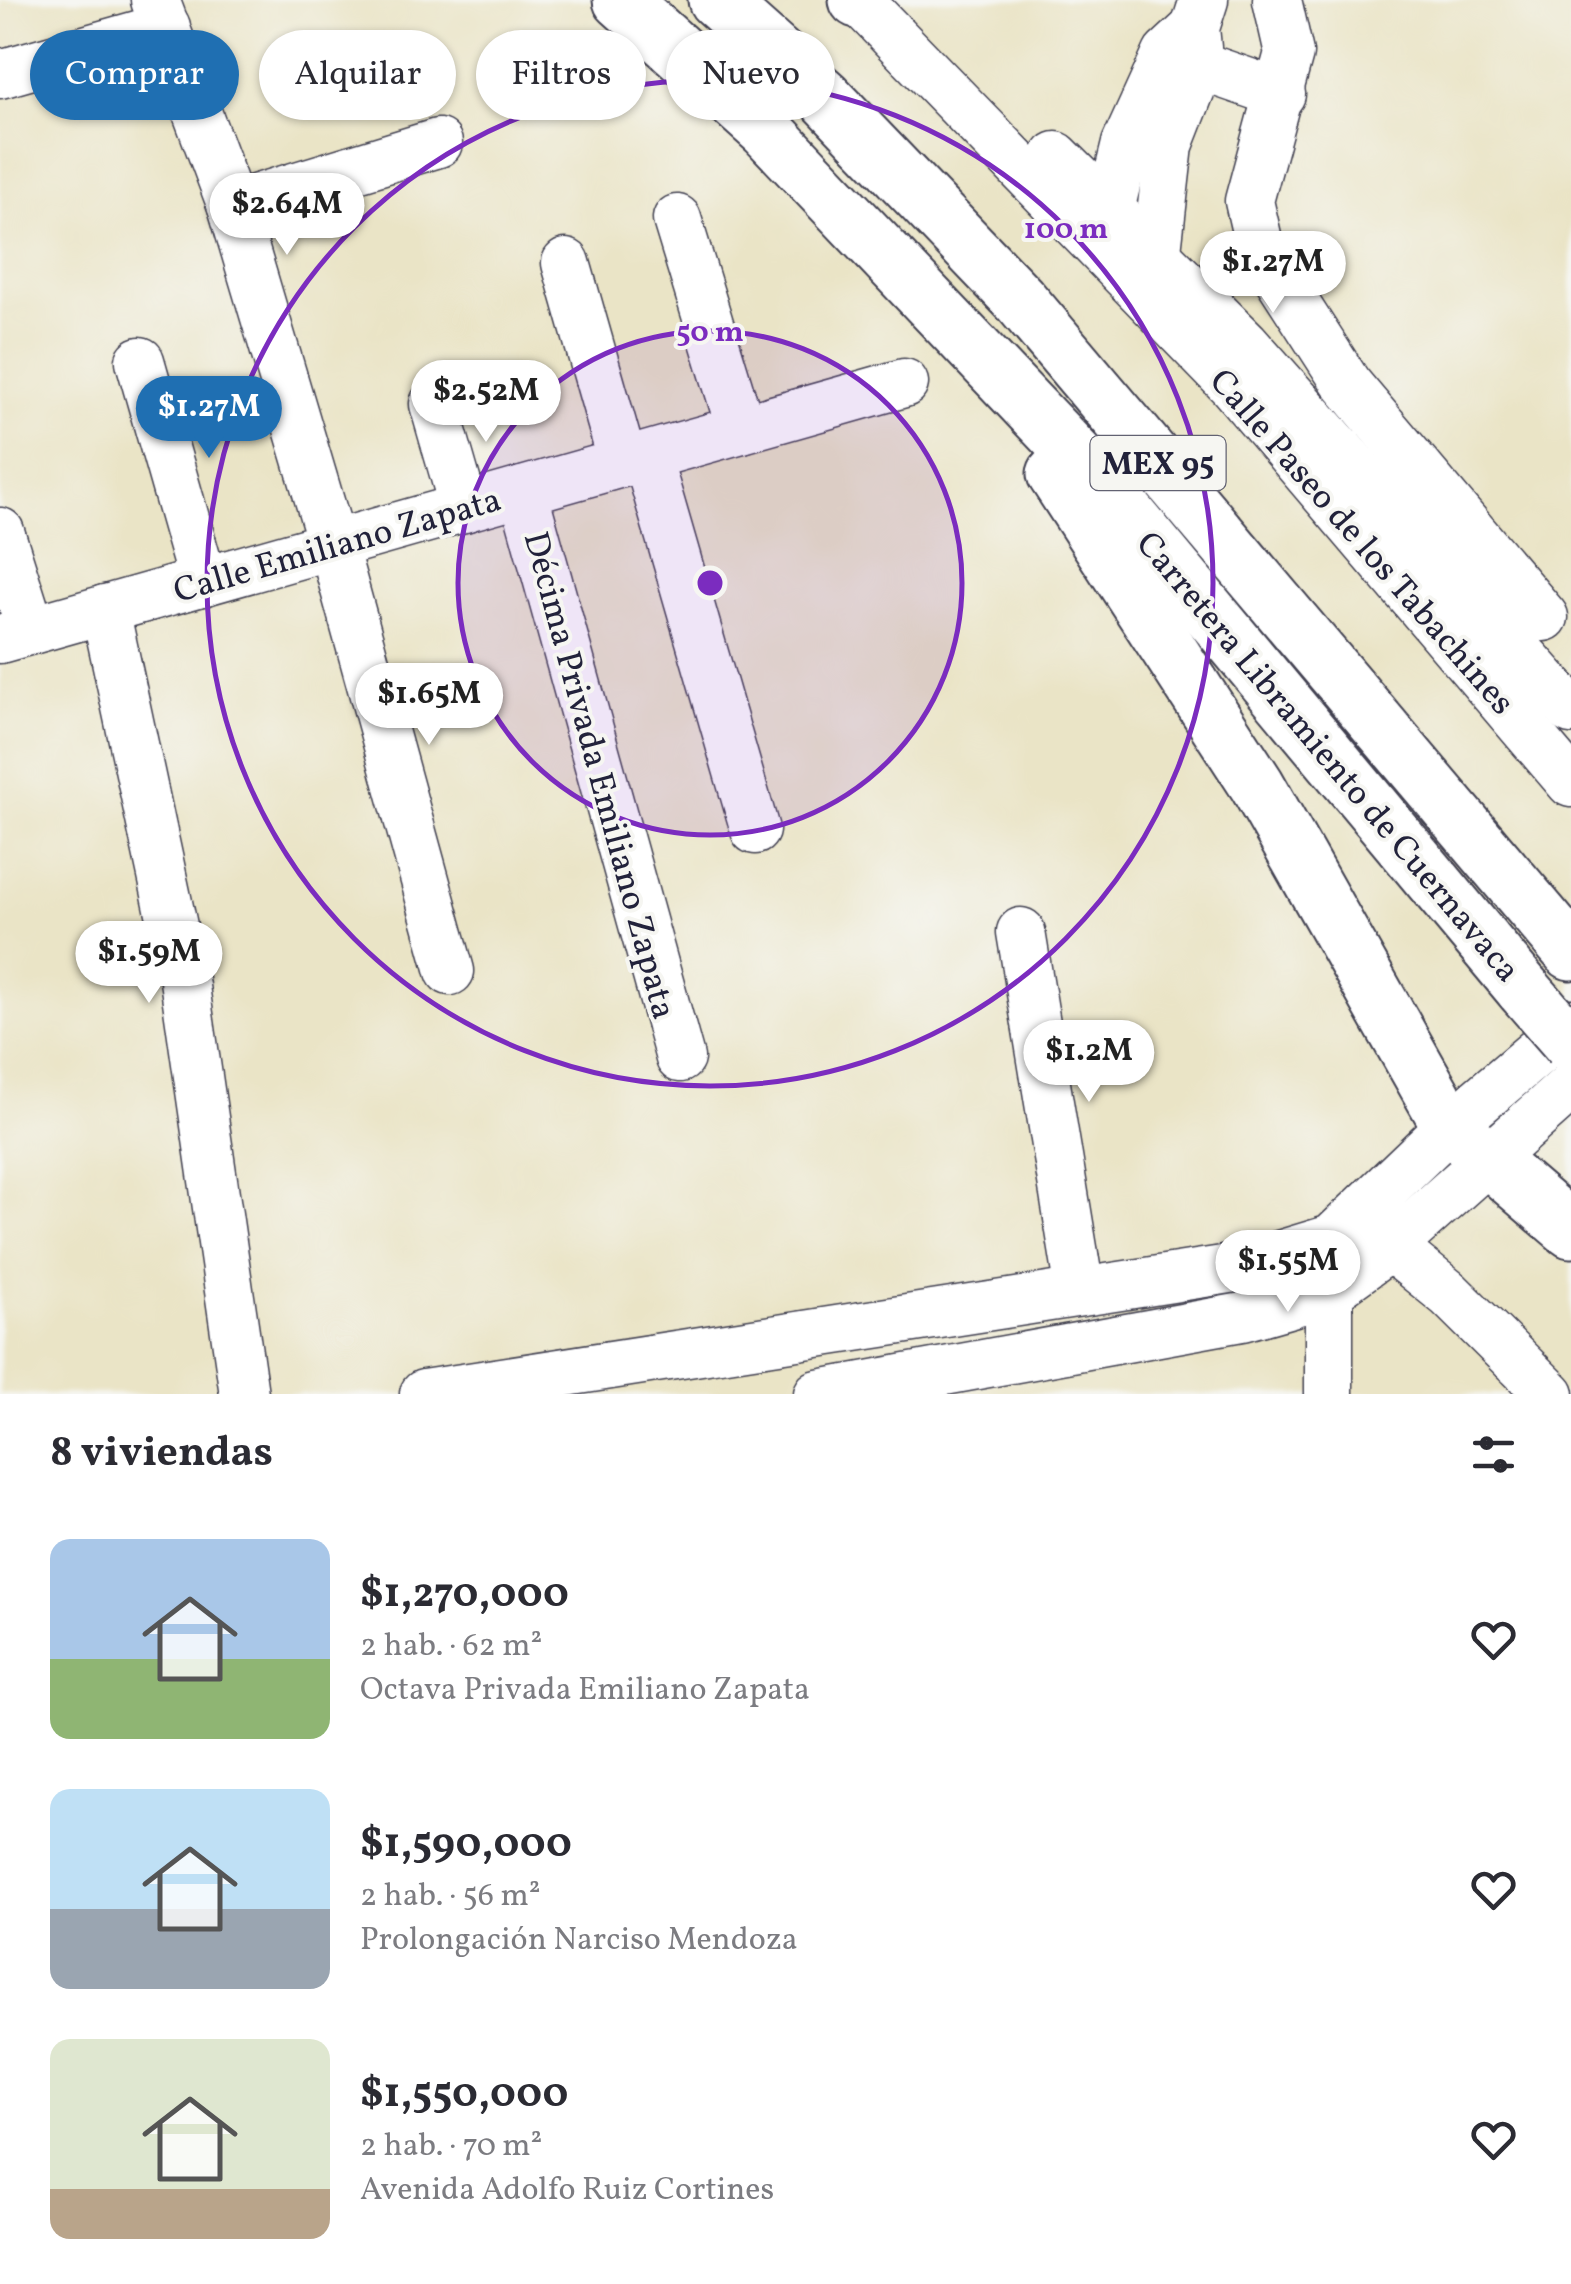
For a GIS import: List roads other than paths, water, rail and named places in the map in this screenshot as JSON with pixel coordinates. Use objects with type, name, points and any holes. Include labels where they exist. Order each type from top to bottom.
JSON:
[{"type":"highway","name":"Carretera Libramiento de Cuernavaca","points":[[621,0],[766,130],[1100,481],[1571,1044]]},
{"type":"highway","name":"Carretera Libramiento de Cuernavaca","points":[[716,0],[824,96],[1020,299],[1571,952]]},
{"type":"highway","points":[[966,336],[1257,785],[1468,1142],[1571,1230]]},
{"type":"street","name":"Calle Paseo de los Tabachines","points":[[857,0],[1105,227],[1156,252],[1246,343],[1571,710]]},
{"type":"street","name":"Calle Paseo de los Tabachines","points":[[893,0],[1105,227],[1153,301],[1232,385],[1571,783]]},
{"type":"street","points":[[1277,0],[1288,53],[1281,94],[1249,201],[1260,248],[1347,384],[1544,618]]},
{"type":"street","points":[[0,74],[161,14],[232,206],[333,546],[450,971]]},
{"type":"street","points":[[1105,227],[1120,158],[1192,38]]},
{"type":"street","points":[[1192,38],[1281,94]]},
{"type":"street","points":[[1153,301],[1169,145],[1192,38]]},
{"type":"street","points":[[232,206],[438,143]]},
{"type":"street","points":[[676,219],[741,429]]},
{"type":"street","points":[[566,263],[635,460],[754,830]]},
{"type":"street","points":[[140,361],[203,582]]},
{"type":"street","name":"Calle Emiliano Zapata","points":[[16,635],[904,383]]},
{"type":"street","points":[[434,404],[464,508]]},
{"type":"street","name":"Décima Privada Emiliano Zapata","points":[[523,491],[680,1058]]},
{"type":"street","points":[[0,532],[16,635]]},
{"type":"street","points":[[105,610],[184,973],[244,1394]]},
{"type":"street","points":[[1021,932],[1080,1291]]},
{"type":"street","points":[[1329,1394],[1326,1293],[1359,1234],[1468,1142],[1571,1022]]},
{"type":"street","points":[[1468,1142],[1571,1086]]},
{"type":"street","points":[[424,1394],[499,1388],[1236,1268],[1359,1234]]},
{"type":"street","points":[[1359,1234],[1460,1304],[1550,1394]]},
{"type":"street","points":[[1236,1268],[1242,1316]]},
{"type":"street","points":[[827,1393],[1013,1376],[1326,1293]]}]
